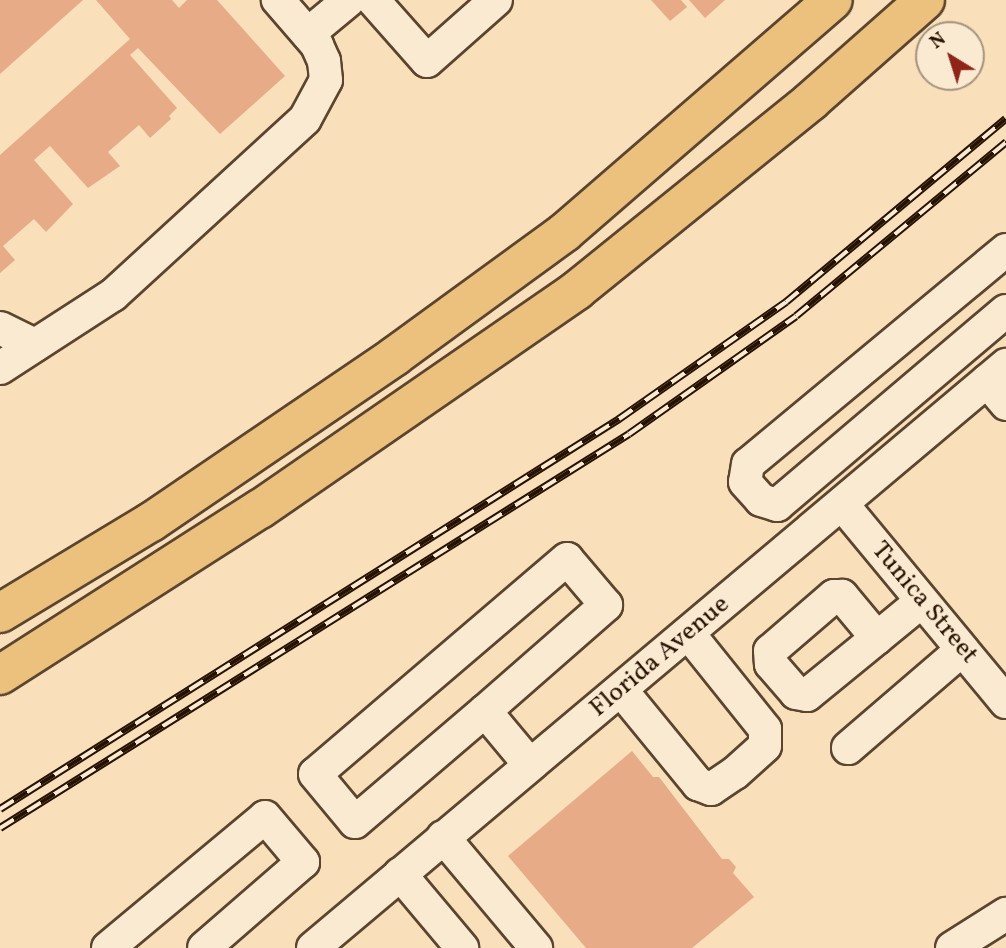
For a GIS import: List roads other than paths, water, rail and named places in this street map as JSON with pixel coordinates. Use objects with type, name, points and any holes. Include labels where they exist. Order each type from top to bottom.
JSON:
[{"type":"highway","points":[[0,613],[151,522],[394,356],[565,232],[833,0]]},
{"type":"highway","points":[[0,675],[260,509],[577,290],[811,101],[925,0]]},
{"type":"street","points":[[0,368],[113,295],[305,119],[326,80],[324,61],[308,34],[278,0]]},
{"type":"street","points":[[308,34],[349,0]]},
{"type":"street","points":[[373,0],[427,61],[496,0]]},
{"type":"street","points":[[1006,250],[748,464],[745,482],[761,500],[777,505],[1006,311]]},
{"type":"street","points":[[0,328],[36,345]]},
{"type":"street","name":"Florida Avenue","points":[[313,948],[851,496],[1000,383]]},
{"type":"street","name":"Tunica Street","points":[[834,459],[851,496],[922,601],[1006,702]]},
{"type":"street","points":[[567,559],[606,605],[485,711],[355,822],[315,774],[567,559]]},
{"type":"street","points":[[877,638],[922,601]]},
{"type":"street","points":[[621,690],[698,784],[711,789],[735,773],[765,747],[765,729],[688,633]]},
{"type":"street","points":[[848,748],[962,650]]},
{"type":"street","points":[[485,711],[530,765]]},
{"type":"street","points":[[108,948],[265,817],[303,862],[204,948]]},
{"type":"street","points":[[443,838],[536,948]]},
{"type":"street","points":[[400,874],[462,948]]},
{"type":"street","points":[[970,944],[1006,914]]},
{"type":"railway","points":[[0,809],[619,419],[786,302],[1006,119]]},
{"type":"railway","points":[[0,828],[629,434],[796,316],[1006,142]]}]
